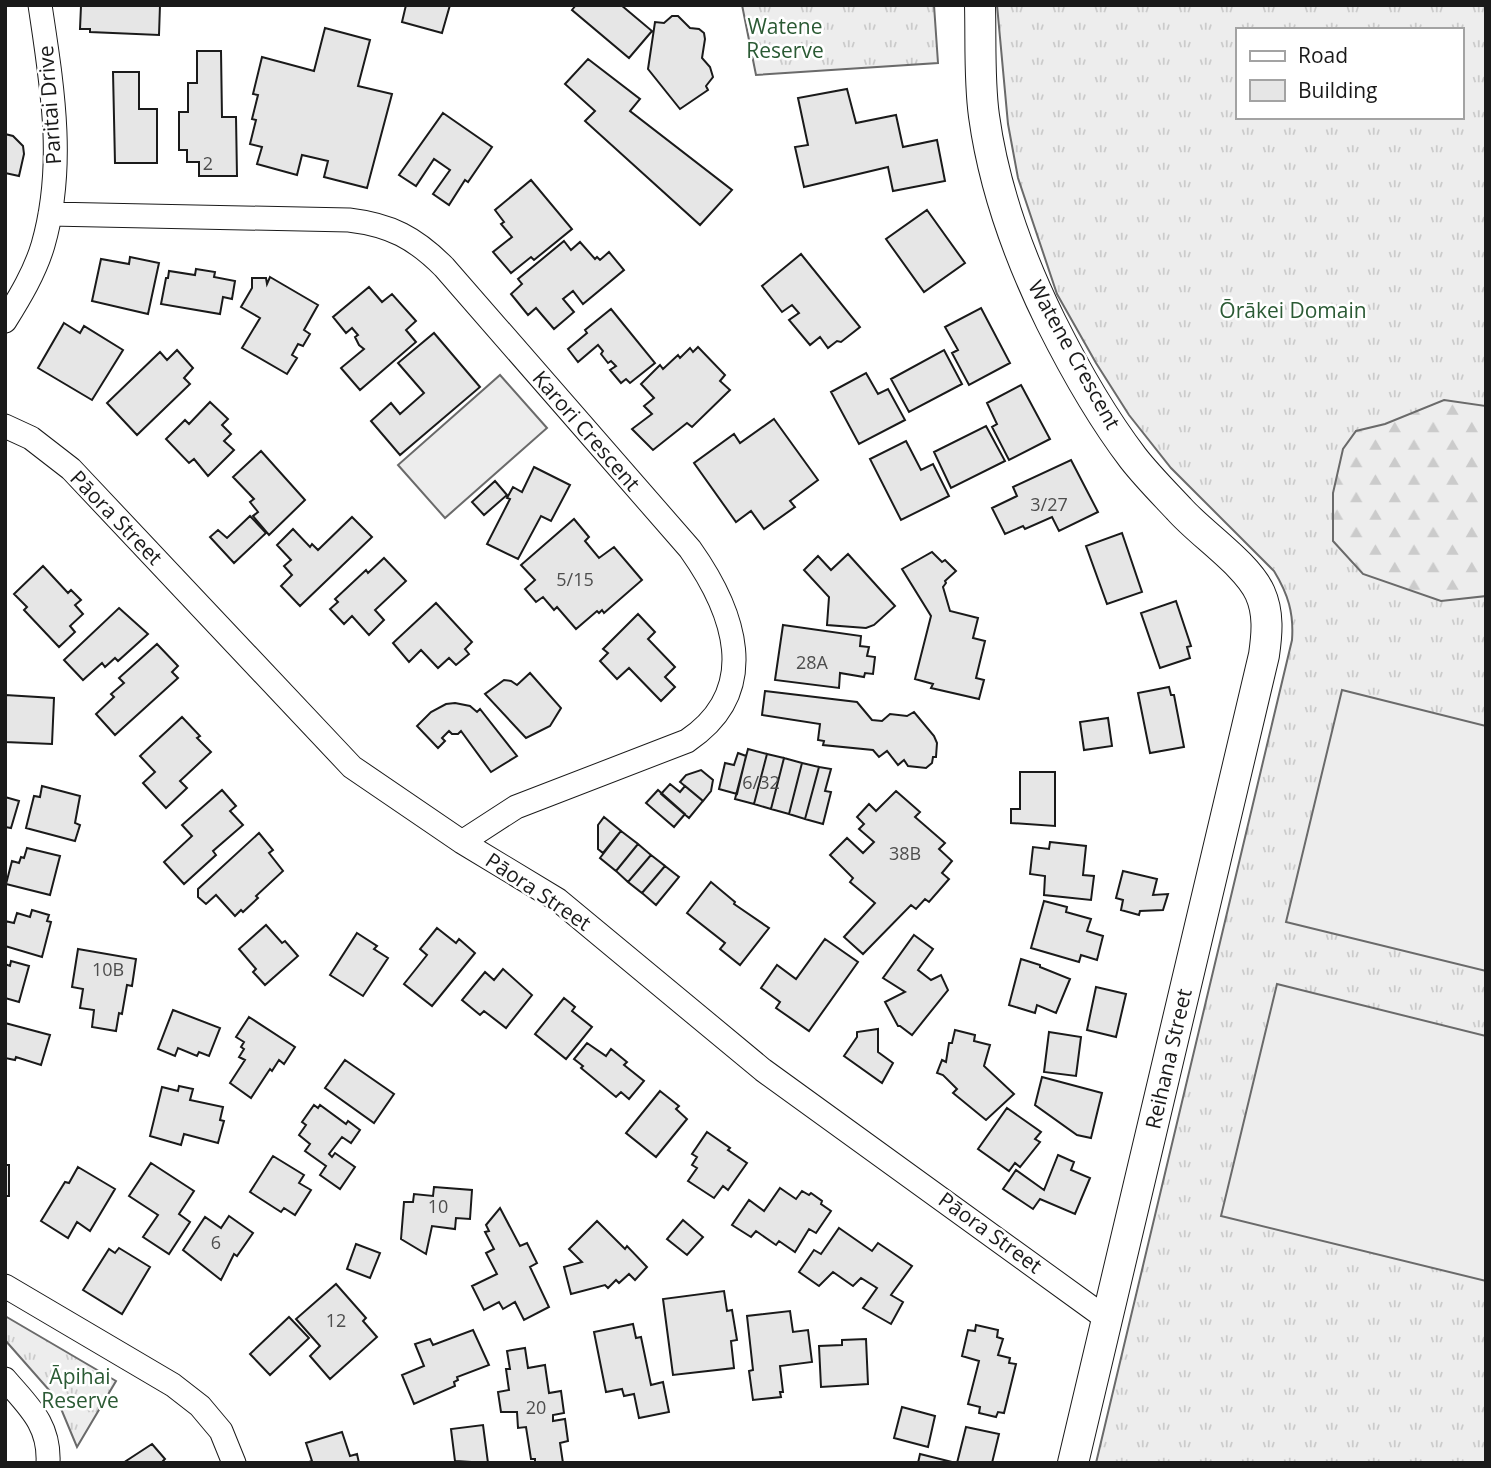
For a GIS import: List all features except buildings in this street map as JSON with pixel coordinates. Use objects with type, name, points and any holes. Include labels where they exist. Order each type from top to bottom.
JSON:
[{"type":"street","name":"Paritai Drive","points":[[5,321],[33,271],[43,246],[57,158],[55,114],[40,5]]},
{"type":"street","name":"Watene Crescent","points":[[980,5],[984,115],[1000,198],[1021,257],[1052,323],[1096,405],[1135,460],[1182,513],[1248,576],[1259,591],[1266,609],[1264,655]]},
{"type":"street","name":"Karori Crescent","points":[[50,214],[349,220],[369,222],[408,236],[444,267],[690,549],[706,573],[719,595],[732,640],[734,663],[732,682],[717,716],[703,731],[687,741],[516,807],[462,842]]},
{"type":"street","name":"Pāora Street","points":[[5,426],[31,438],[71,470],[352,767],[462,842],[558,900],[763,1070],[1108,1319]]},
{"type":"street","name":"Reihana Street","points":[[1073,1463],[1264,655]]},
{"type":"street","points":[[5,1286],[173,1385],[200,1406],[221,1431],[234,1463]]},
{"type":"street","points":[[5,1379],[42,1426],[47,1438],[48,1463]]},
{"type":"green space","name":"Watene Reserve","points":[[742,5],[934,5],[938,63],[756,75]]},
{"type":"green space","name":"Ōrākei Domain","points":[[997,5],[1486,5],[1486,1463],[1096,1463],[1292,640],[1292,621],[1286,596],[1274,571],[1171,468],[1129,415],[1096,363],[1057,294],[1018,178],[1008,124]]},
{"type":"green space","points":[[500,375],[547,428],[445,518],[398,465]]},
{"type":"green space","points":[[1444,400],[1486,406],[1486,596],[1441,601],[1363,574],[1333,541],[1333,493],[1343,449],[1356,431],[1385,424]]},
{"type":"green space","points":[[1342,690],[1486,726],[1486,971],[1286,922]]},
{"type":"green space","points":[[1277,984],[1486,1036],[1486,1281],[1221,1216]]},
{"type":"green space","name":"Āpihai Reserve","points":[[5,1316],[116,1381],[77,1447],[57,1399],[5,1340]]}]
